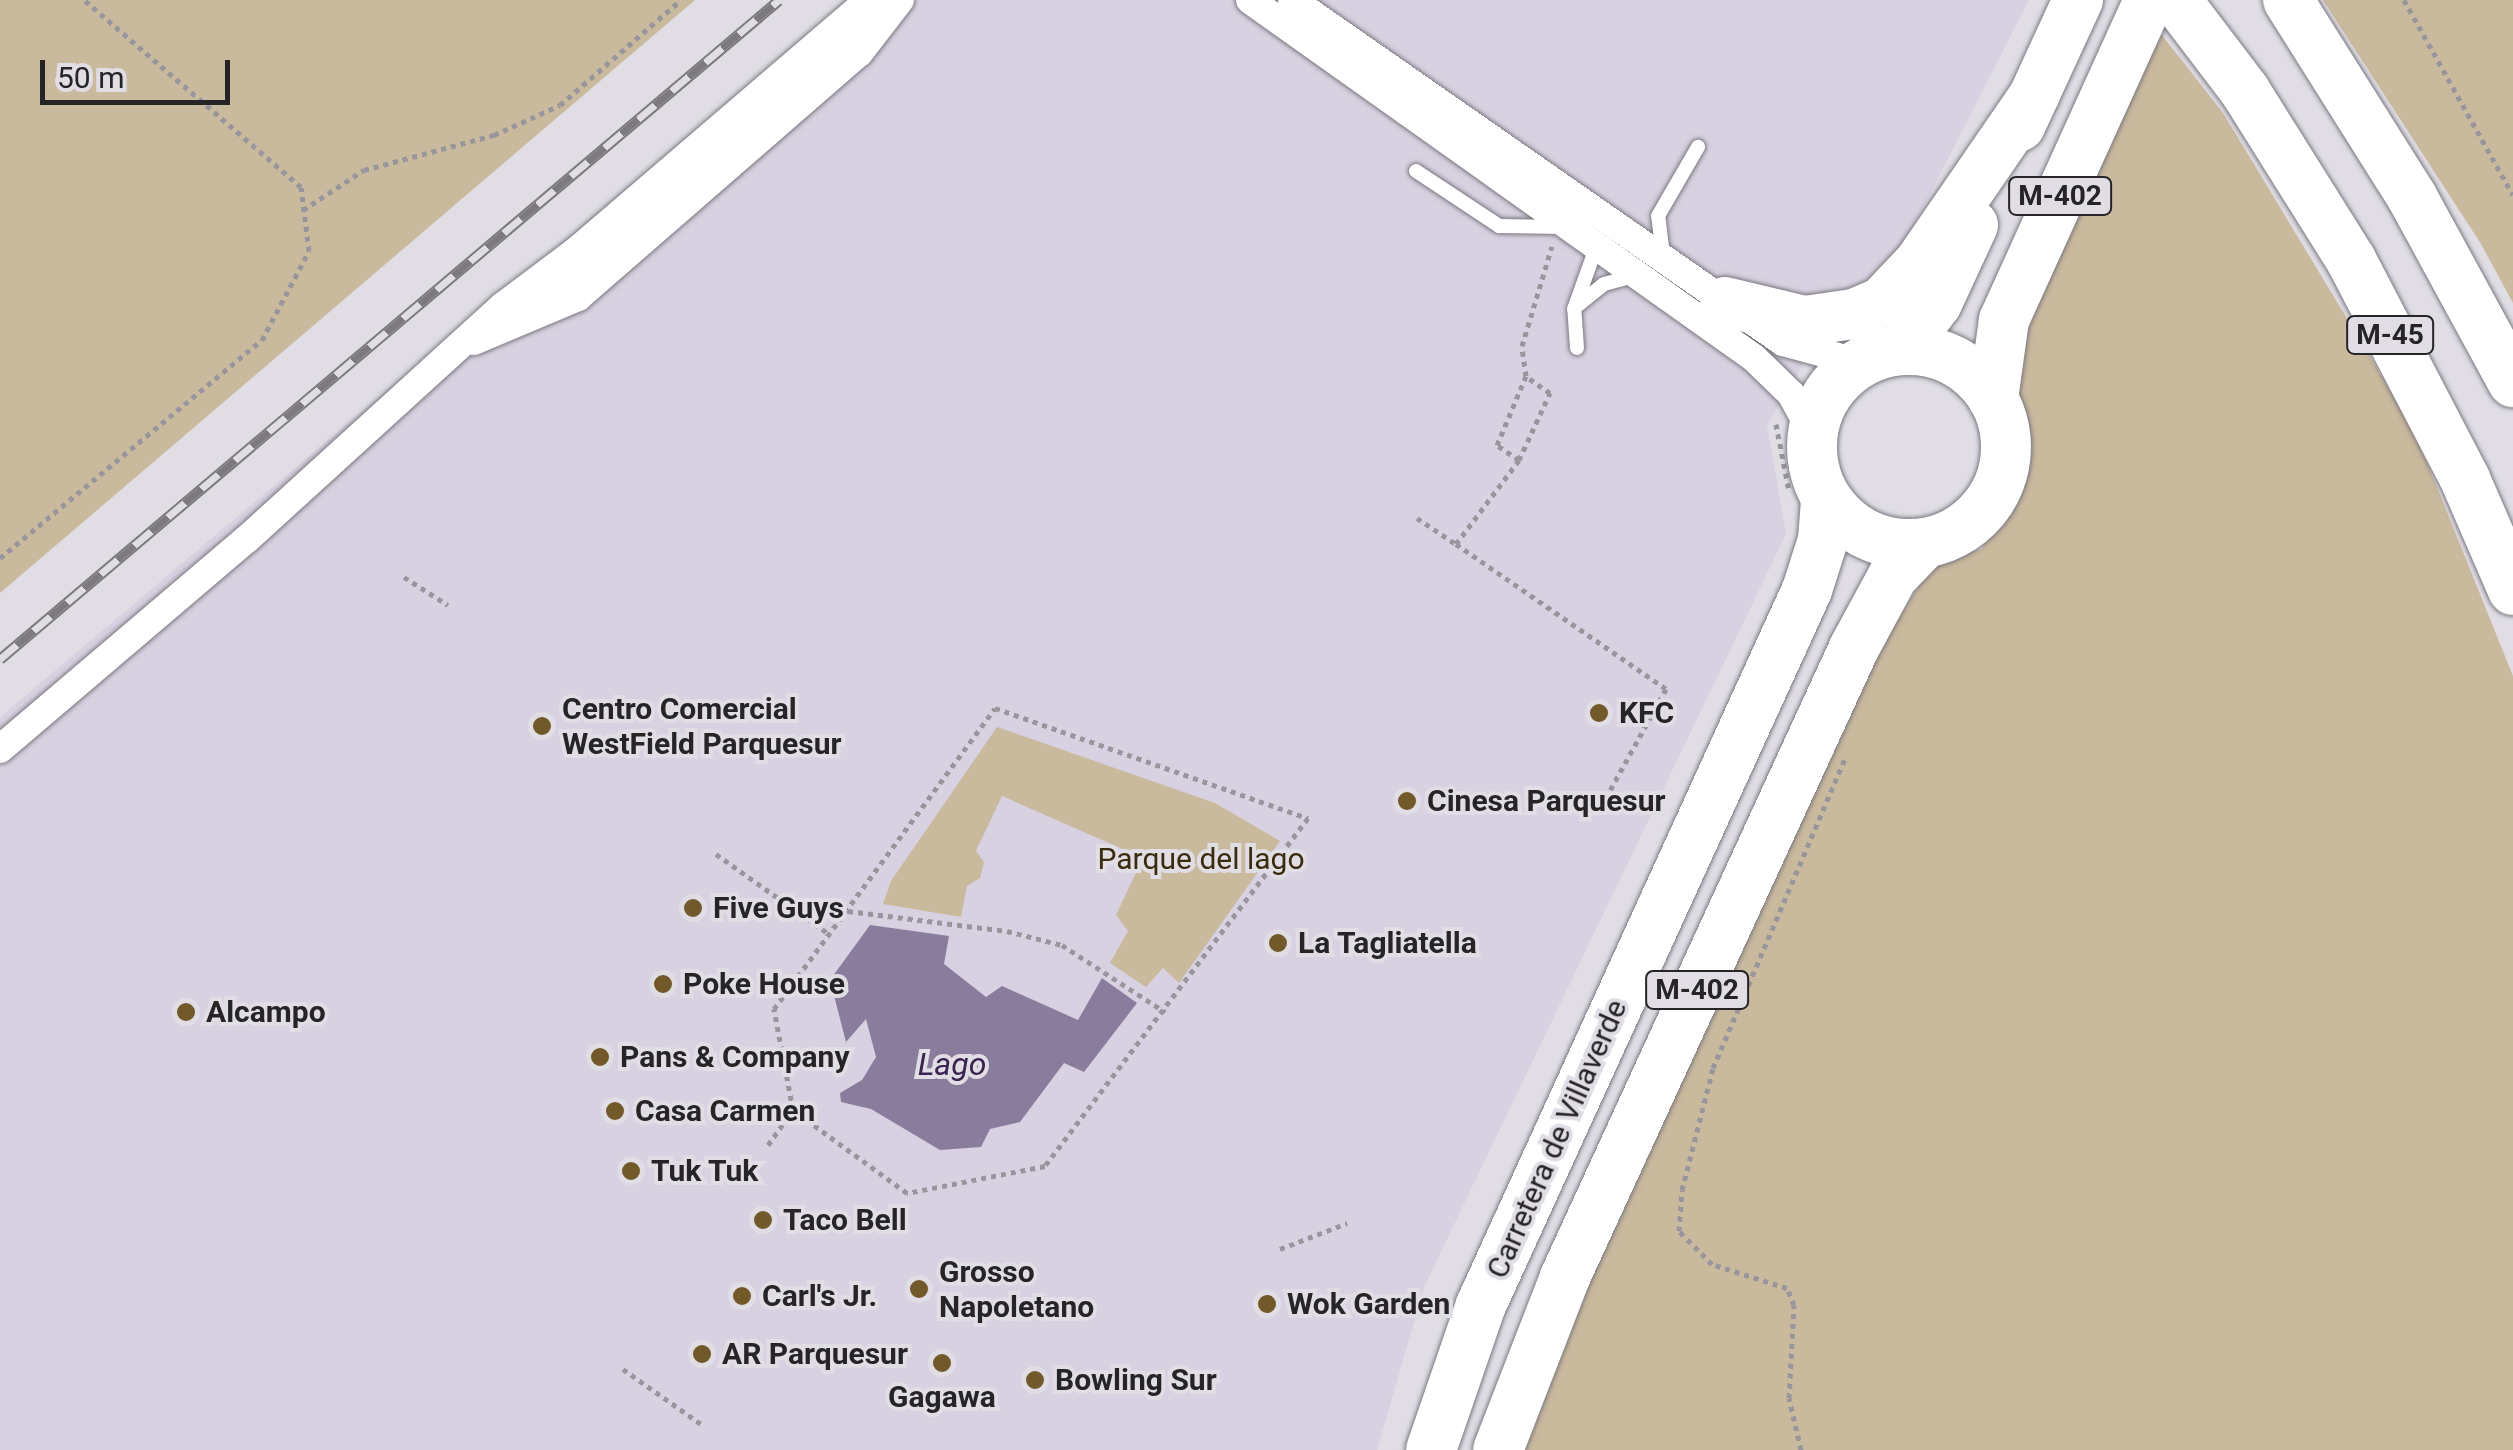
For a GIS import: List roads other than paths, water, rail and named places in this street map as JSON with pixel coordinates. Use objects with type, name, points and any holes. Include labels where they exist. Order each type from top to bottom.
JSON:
[{"type":"highway","name":"M-402","points":[[1809,501],[1812,462],[1792,423],[1833,386],[1880,357],[1942,294],[2078,0]]},
{"type":"highway","name":"M-402","points":[[1498,1450],[1565,1277],[1874,607],[1923,545],[1963,528],[1996,490],[2006,443],[1994,399],[2004,320],[2149,0]]},
{"type":"highway","name":"M-45","points":[[2176,0],[2246,91],[2351,260],[2465,478],[2513,590]]},
{"type":"highway","name":"M-45","points":[[2288,0],[2412,197],[2513,382]]},
{"type":"highway","points":[[1725,302],[1806,322],[1854,314],[1882,302],[1920,264],[2035,94]]},
{"type":"highway","points":[[1880,357],[1951,359],[1994,399]]},
{"type":"highway","points":[[1809,501],[1864,533],[1923,545]]},
{"type":"highway","name":"Carretera de Villaverde","points":[[1431,1450],[1482,1305],[1807,590],[1823,540],[1809,501]]},
{"type":"street","points":[[0,749],[468,344],[503,306],[575,252],[869,0]]},
{"type":"street","points":[[468,344],[578,297],[860,53],[900,0]]},
{"type":"street","points":[[1250,0],[1764,366],[1791,394],[1792,423]]},
{"type":"street","points":[[1292,0],[1783,342],[1880,357]]},
{"type":"lane","points":[[503,306],[556,292],[704,171],[892,0]]},
{"type":"lane","points":[[1665,260],[1658,216],[1698,147]]},
{"type":"lane","points":[[1416,171],[1500,226],[1565,226]]},
{"type":"lane","points":[[1578,348],[1574,310],[1596,248]]},
{"type":"lane","points":[[1574,310],[1604,284],[1636,275]]},
{"type":"water","name":"Lago","points":[[870,925],[949,936],[944,964],[986,997],[1002,986],[1078,1020],[1102,978],[1137,1003],[1084,1072],[1064,1063],[1020,1122],[990,1129],[981,1147],[940,1150],[871,1109],[841,1102],[840,1093],[862,1080],[876,1057],[866,1019],[846,1042],[830,980]]},
{"type":"railway","points":[[0,659],[779,0]]},
{"type":"place","name":"KFC","points":[[1599,713]]},
{"type":"place","name":"Centro Comercial WestField Parquesur","points":[[542,726]]},
{"type":"place","name":"Cinesa Parquesur","points":[[1407,801]]},
{"type":"place","name":"Five Guys","points":[[693,908]]},
{"type":"place","name":"La Tagliatella","points":[[1278,943]]},
{"type":"place","name":"Poke House","points":[[663,984]]},
{"type":"place","name":"Alcampo","points":[[186,1012]]},
{"type":"place","name":"Pans & Company","points":[[600,1057]]},
{"type":"place","name":"Casa Carmen","points":[[615,1111]]},
{"type":"place","name":"Tuk Tuk","points":[[631,1171]]},
{"type":"place","name":"Taco Bell","points":[[763,1220]]},
{"type":"place","name":"Grosso Napoletano","points":[[919,1289]]},
{"type":"place","name":"Carl's Jr.","points":[[742,1296]]},
{"type":"place","name":"Wok Garden","points":[[1267,1304]]},
{"type":"place","name":"AR Parquesur","points":[[702,1354]]},
{"type":"place","name":"Gagawa","points":[[942,1363]]},
{"type":"place","name":"Bowling Sur","points":[[1035,1380]]},
{"type":"park label","name":"Parque del lago","points":[[1201,859]]}]
